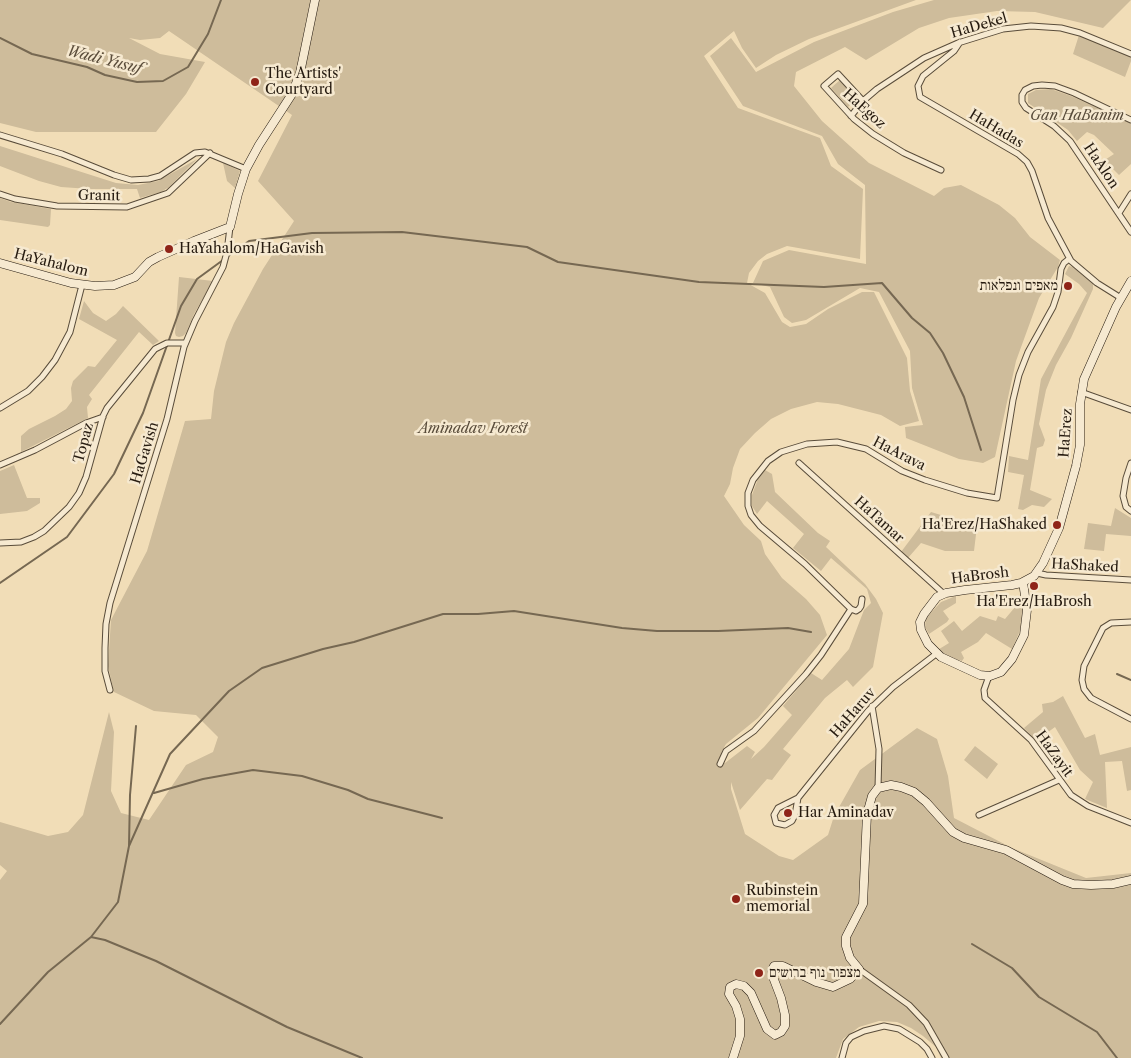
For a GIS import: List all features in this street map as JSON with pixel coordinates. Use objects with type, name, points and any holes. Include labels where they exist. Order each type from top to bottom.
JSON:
[{"type":"street","points":[[230,227],[238,192],[246,169],[292,94],[304,60],[315,0]]},
{"type":"street","name":"HaDekel","points":[[851,116],[863,101],[884,83],[930,55],[960,42],[1012,27],[1051,26],[1080,33],[1131,54]]},
{"type":"street","name":"HaHadas","points":[[960,42],[954,51],[923,76],[918,86],[918,94],[928,102],[1018,154],[1027,162],[1032,171],[1048,218],[1069,259],[1097,283],[1121,298]]},
{"type":"street","name":"HaEgoz","points":[[863,101],[838,74],[824,86],[866,130],[888,144],[941,170]]},
{"type":"street","name":"HaAlon","points":[[1131,120],[1055,86],[1033,86],[1025,90],[1022,95],[1022,102],[1026,108],[1054,126],[1070,141],[1131,232]]},
{"type":"street","points":[[0,135],[62,154],[114,176],[137,180],[160,176],[195,153],[210,153],[246,169]]},
{"type":"street","name":"Granit","points":[[0,194],[15,200],[48,205],[94,208],[128,207],[168,193],[210,153]]},
{"type":"street","name":"HaAlon","points":[[1119,213],[1131,194]]},
{"type":"street","name":"HaYahalom","points":[[0,263],[82,285],[110,286],[127,282],[158,257],[230,227]]},
{"type":"street","name":"HaGavish","points":[[110,690],[105,671],[105,648],[106,624],[110,603],[165,425],[185,343],[198,313],[221,272],[227,252],[230,227]]},
{"type":"street","name":"HaArava","points":[[852,608],[805,564],[766,532],[754,519],[749,510],[747,500],[753,480],[768,461],[781,452],[807,444],[837,442],[866,449],[902,471],[925,480],[967,493],[997,498],[1014,393],[1019,375],[1028,352],[1053,307],[1058,292],[1062,267],[1069,259]]},
{"type":"street","name":"HaErez","points":[[1037,573],[1057,533],[1074,476],[1080,445],[1081,392],[1086,372],[1131,281]]},
{"type":"street","points":[[0,408],[28,390],[42,377],[55,360],[70,332],[82,285]]},
{"type":"street","name":"Topaz","points":[[0,543],[21,542],[34,537],[69,507],[79,493],[86,477],[103,418],[109,405],[152,353],[166,343],[185,343]]},
{"type":"street","points":[[1081,392],[1131,410]]},
{"type":"street","points":[[0,465],[86,423],[103,418]]},
{"type":"street","name":"HaTamar","points":[[799,463],[944,594]]},
{"type":"street","points":[[1131,463],[1122,496],[1126,507],[1131,511]]},
{"type":"street","points":[[1023,582],[1032,578],[1037,573]]},
{"type":"street","name":"HaShaked","points":[[1037,573],[1131,580]]},
{"type":"street","name":"HaBrosh","points":[[936,654],[928,644],[921,630],[920,622],[934,600],[944,594],[1023,582],[1027,618],[1021,643],[1006,667],[1001,672],[989,676]]},
{"type":"street","points":[[720,764],[726,751],[754,731],[806,674],[822,655],[852,608],[858,610],[862,606],[862,599]]},
{"type":"street","points":[[1131,622],[1111,623],[1103,628],[1084,666],[1082,680],[1084,689],[1090,698],[1131,719]]},
{"type":"street","points":[[936,654],[979,674],[989,676]]},
{"type":"street","name":"HaHaruv","points":[[798,798],[792,821],[784,825],[776,823],[774,815],[778,808],[798,798],[872,706],[897,683],[936,654]]},
{"type":"street","name":"HaZayit","points":[[989,676],[984,692],[987,700],[1031,740],[1071,795],[1081,803],[1131,823]]},
{"type":"street","points":[[872,706],[880,749],[878,788],[872,796],[866,814],[863,904],[846,937],[846,946],[850,958],[859,969],[909,1005],[926,1023],[946,1058]]},
{"type":"street","points":[[979,815],[1060,780]]},
{"type":"street","points":[[878,788],[891,785],[914,792],[926,802],[953,832],[964,838],[1006,850],[1062,880],[1073,884],[1091,885],[1113,884],[1131,880]]},
{"type":"street","points":[[733,1058],[740,1036],[740,1019],[736,1006],[729,994],[730,988],[736,984],[744,986],[750,993],[767,1029],[775,1035],[781,1032],[785,1026],[785,1015],[781,998],[772,977],[774,966],[778,965],[789,968],[816,982],[833,987],[850,978],[859,969]]},
{"type":"street","points":[[842,1058],[846,1043],[851,1037],[864,1031],[884,1026],[899,1029],[920,1042],[932,1058]]},
{"type":"green space","name":"Aminadav Forest","points":[[0,0],[916,0],[809,39],[776,55],[756,68],[742,48],[734,31],[704,56],[738,108],[820,138],[831,166],[863,189],[860,259],[787,246],[767,254],[758,261],[749,273],[747,283],[765,293],[782,322],[790,327],[806,324],[828,309],[862,292],[874,292],[907,358],[910,391],[919,421],[900,426],[881,415],[838,404],[817,402],[791,409],[771,419],[740,449],[733,468],[730,484],[724,496],[744,525],[761,541],[765,554],[782,578],[806,599],[820,615],[827,635],[758,718],[726,744],[720,761],[725,763],[747,746],[755,752],[751,759],[764,747],[792,715],[783,706],[811,673],[822,680],[849,649],[864,610],[871,603],[867,589],[831,558],[821,571],[793,548],[804,534],[767,501],[757,514],[752,506],[752,495],[758,479],[765,470],[772,474],[775,492],[818,533],[830,541],[826,547],[865,584],[883,613],[873,667],[853,687],[847,680],[825,698],[783,749],[791,755],[772,780],[767,779],[740,810],[731,782],[731,789],[745,834],[779,856],[793,860],[828,835],[834,816],[860,770],[917,728],[937,739],[948,776],[954,818],[1012,848],[1086,878],[1131,873],[1131,1058],[941,1058],[936,1047],[911,1028],[897,1022],[879,1021],[859,1027],[843,1039],[836,1058],[0,1058],[0,880],[7,871],[0,865],[0,822],[48,836],[68,832],[83,815],[109,712],[114,732],[111,791],[121,813],[149,820],[186,765],[213,752],[218,737],[196,715],[154,711],[114,692],[108,666],[111,620],[147,551],[185,421],[211,419],[214,391],[226,342],[263,269],[294,221],[258,181],[292,115],[169,31],[160,38],[140,40],[129,38],[160,54],[205,62],[186,94],[156,132],[36,132],[0,123]]},
{"type":"green space","points":[[934,0],[1131,0],[1103,28],[1035,12],[997,11],[949,18],[919,28],[866,60],[845,47],[796,72],[794,86],[822,121],[869,163],[934,196],[944,188],[961,185],[999,205],[1015,218],[1030,237],[1060,260],[1058,267],[1039,298],[1016,361],[995,457],[983,463],[959,459],[906,438],[905,427],[923,425],[912,388],[910,351],[879,292],[860,288],[806,320],[792,323],[784,317],[770,287],[753,283],[763,261],[789,250],[866,264],[865,185],[838,164],[822,136],[743,106],[710,56],[731,38],[756,72],[814,42],[893,12]]},
{"type":"green space","points":[[1079,35],[1131,57],[1125,77],[1073,54]]},
{"type":"green space","points":[[840,80],[856,99],[848,107],[831,88]]},
{"type":"green space","name":"Gan HaBanim","points":[[1051,89],[1071,96],[1131,124],[1131,164],[1119,175],[1111,167],[1101,177],[1094,167],[1114,154],[1094,135],[1087,132],[1077,141],[1068,130],[1028,103],[1028,94],[1036,90]]},
{"type":"green space","points":[[0,146],[116,183],[138,185],[158,181],[197,159],[169,187],[161,192],[140,198],[137,189],[61,187],[39,181],[0,166]]},
{"type":"green space","points":[[223,163],[240,171],[235,188],[227,181]]},
{"type":"green space","points":[[0,198],[11,202],[51,209],[50,225],[48,227],[0,220]]},
{"type":"green space","points":[[1069,266],[1093,283],[1093,289],[1046,390],[1039,424],[1045,440],[1043,446],[1037,448],[1030,490],[1052,499],[1044,507],[1032,505],[1023,510],[1018,509],[1024,475],[1008,472],[1009,456],[1028,460],[1041,379],[1087,293],[1079,284],[1065,274]]},
{"type":"green space","points":[[179,277],[213,281],[194,314],[186,333],[179,337],[175,333]]},
{"type":"green space","points":[[84,301],[93,313],[106,321],[123,306],[159,341],[153,345],[139,332],[89,395],[92,399],[87,407],[88,418],[21,452],[21,436],[29,429],[66,409],[72,401],[71,388],[73,381],[88,366],[95,367],[117,340],[79,319]]},
{"type":"green space","points":[[14,465],[27,498],[40,498],[40,503],[27,511],[0,514],[0,471]]},
{"type":"green space","points":[[1115,508],[1131,518],[1131,536],[1106,534],[1104,551],[1084,549],[1088,523],[1111,526]]},
{"type":"green space","points":[[931,512],[977,526],[974,551],[945,551],[921,543],[908,558],[901,552]]},
{"type":"green space","points":[[956,596],[956,603],[943,611],[949,619],[947,622],[929,634],[925,627],[926,618],[941,602]]},
{"type":"green space","points":[[1021,600],[1023,610],[1022,626],[1012,649],[986,633],[978,642],[961,652],[964,658],[962,661],[938,654],[936,651],[949,643],[941,631],[954,621],[962,631],[980,616],[996,621],[998,616],[1005,619]]},
{"type":"green space","points":[[1063,696],[1085,738],[1095,734],[1100,755],[1131,747],[1131,790],[1127,791],[1122,761],[1105,762],[1107,808],[1085,799],[1093,782],[1080,770],[1055,727],[1036,741],[1024,728],[1043,712],[1042,704],[1053,702]]},
{"type":"green space","points":[[975,746],[998,764],[987,779],[964,760]]},
{"type":"waterway","name":"Wadi Yusuf","points":[[0,38],[32,54],[87,67],[105,75],[137,82],[163,81],[188,67],[208,34],[221,0]]},
{"type":"waterway","points":[[227,257],[249,241],[312,233],[402,232],[527,247],[558,262],[699,282],[824,287],[882,283],[912,318],[930,333],[943,353],[964,397],[981,450]]},
{"type":"waterway","points":[[0,583],[67,537],[114,474],[143,413],[181,306],[197,279],[223,260]]},
{"type":"waterway","points":[[129,846],[170,754],[229,691],[262,668],[443,614],[514,611],[622,628],[657,631],[788,628],[811,632]]},
{"type":"waterway","points":[[1117,674],[1131,680]]},
{"type":"waterway","points":[[0,1024],[48,972],[91,937],[118,902],[129,846],[130,795],[136,726]]},
{"type":"waterway","points":[[154,793],[203,779],[253,770],[302,776],[348,790],[368,799],[442,818]]},
{"type":"waterway","points":[[91,937],[105,940],[156,961],[287,1027],[362,1058]]},
{"type":"waterway","points":[[972,944],[1012,968],[1039,997],[1097,1032],[1117,1058]]},
{"type":"place","name":"The Artists' Courtyard","points":[[255,82]]},
{"type":"place","name":"HaYahalom/HaGavish","points":[[169,249]]},
{"type":"place","name":"מאפים ונפלאות","points":[[1068,286]]},
{"type":"place","name":"Ha'Erez/HaShaked","points":[[1057,525]]},
{"type":"place","name":"Ha'Erez/HaBrosh","points":[[1034,586]]},
{"type":"place","name":"Har Aminadav","points":[[788,813]]},
{"type":"place","name":"Rubinstein memorial","points":[[736,899]]},
{"type":"place","name":"מצפור נוף ברושים","points":[[759,973]]}]
